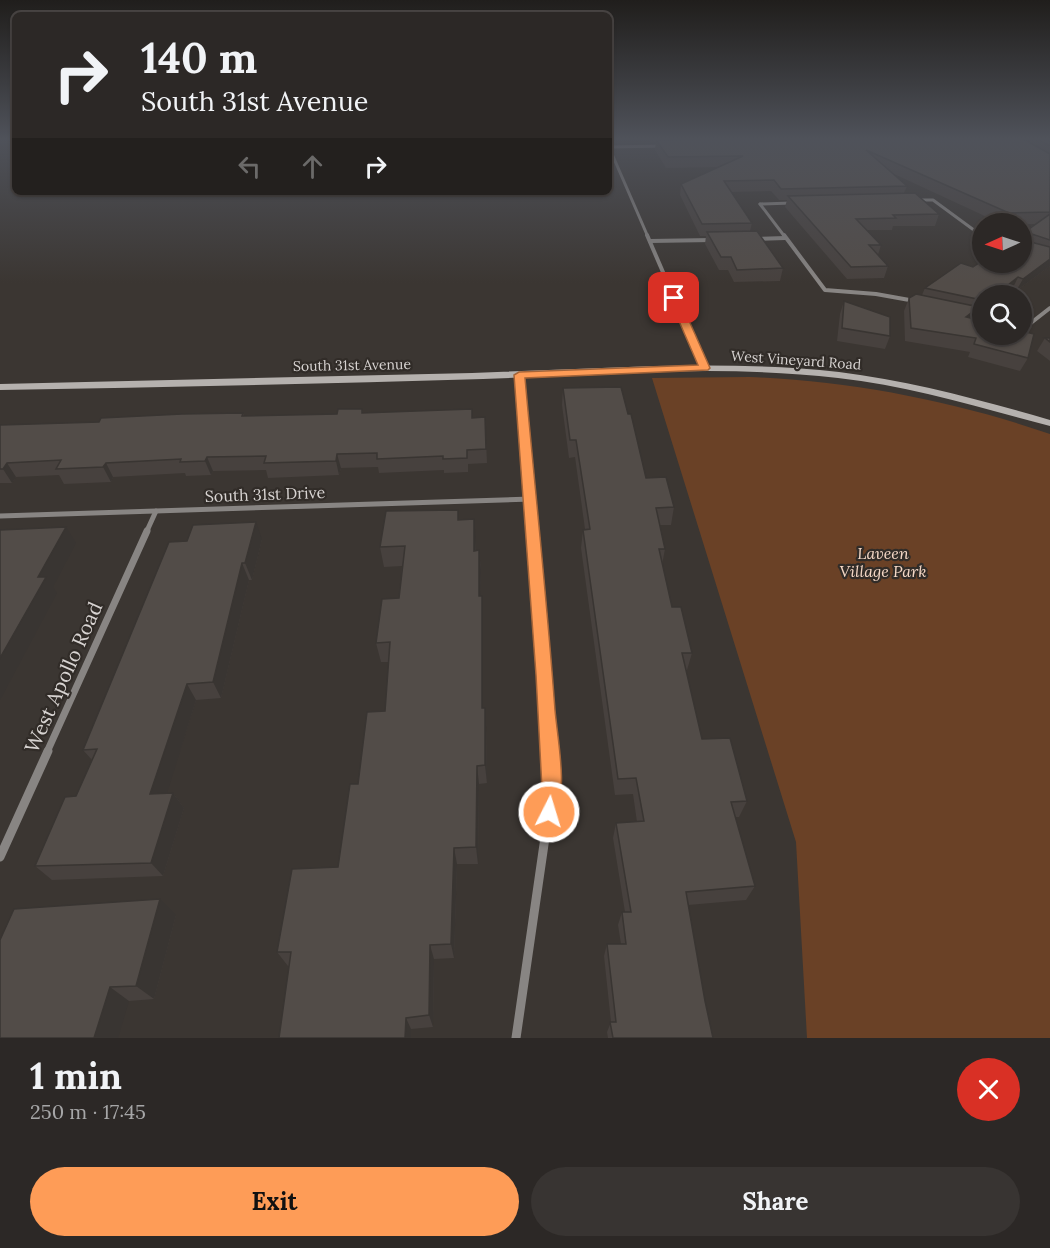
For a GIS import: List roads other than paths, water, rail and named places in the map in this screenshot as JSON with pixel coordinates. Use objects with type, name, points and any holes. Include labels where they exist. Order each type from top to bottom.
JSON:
[{"type":"street","points":[[626,186],[704,368]]},
{"type":"street","points":[[914,200],[933,200],[972,230]]},
{"type":"street","points":[[795,203],[760,204],[825,290],[876,294],[922,303]]},
{"type":"street","points":[[751,239],[785,238]]},
{"type":"street","points":[[650,241],[717,240]]},
{"type":"street","points":[[1032,322],[1050,308]]},
{"type":"street","points":[[962,313],[972,316]]},
{"type":"street","name":"South 31st Avenue","points":[[0,387],[519,375],[704,368]]},
{"type":"street","name":"West Vineyard Road","points":[[704,368],[802,372],[876,381],[956,398],[1050,423]]},
{"type":"street","points":[[516,1038],[552,789],[531,499],[519,375]]},
{"type":"street","name":"South 31st Drive","points":[[0,516],[531,499]]},
{"type":"street","name":"West Apollo Road","points":[[0,857],[156,511]]},
{"type":"park label","name":"Laveen Village Park","points":[[883,562]]}]
